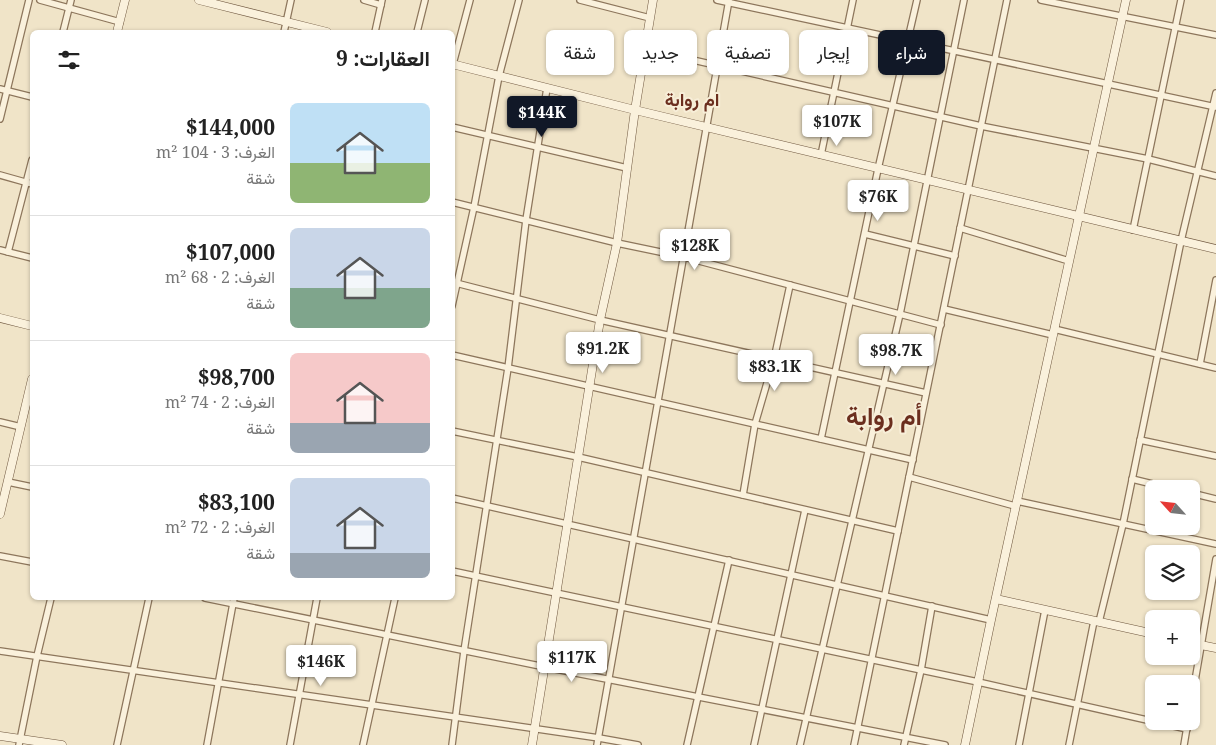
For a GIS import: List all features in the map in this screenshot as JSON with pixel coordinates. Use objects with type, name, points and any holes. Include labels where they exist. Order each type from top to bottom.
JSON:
[{"type":"street","points":[[0,119],[29,0]]},
{"type":"street","points":[[40,0],[120,22]]},
{"type":"street","points":[[64,30],[71,0]]},
{"type":"street","points":[[118,30],[125,0]]},
{"type":"street","points":[[198,0],[320,30]]},
{"type":"street","points":[[284,30],[291,0]]},
{"type":"street","points":[[364,0],[382,2],[375,30]]},
{"type":"street","points":[[418,30],[425,0]]},
{"type":"street","points":[[455,56],[470,0]]},
{"type":"street","points":[[519,0],[499,76],[474,207],[455,283],[600,320],[926,393]]},
{"type":"street","points":[[580,0],[650,18]]},
{"type":"street","points":[[648,30],[653,0]]},
{"type":"street","points":[[718,0],[878,34]]},
{"type":"street","points":[[821,155],[853,0]]},
{"type":"street","points":[[910,30],[917,0]]},
{"type":"street","points":[[800,745],[900,314],[964,0]]},
{"type":"street","points":[[854,745],[1007,0]]},
{"type":"street","points":[[1041,0],[1216,35]]},
{"type":"street","points":[[965,745],[1126,0]]},
{"type":"street","points":[[1133,230],[1180,0]]},
{"type":"street","points":[[724,30],[729,1]]},
{"type":"street","points":[[945,48],[1214,106]]},
{"type":"street","points":[[455,65],[878,169],[1216,249]]},
{"type":"street","points":[[532,745],[600,320],[617,243],[641,75]]},
{"type":"street","points":[[598,745],[716,75]]},
{"type":"street","points":[[758,75],[981,126],[1148,159],[1216,176]]},
{"type":"street","points":[[821,439],[899,75]]},
{"type":"street","points":[[452,745],[464,651],[508,368],[526,220],[547,88]]},
{"type":"street","points":[[0,89],[30,96]]},
{"type":"street","points":[[1069,745],[1097,622],[1123,524],[1181,241],[1216,93]]},
{"type":"street","points":[[455,128],[627,168]]},
{"type":"street","points":[[0,175],[30,183],[8,252]]},
{"type":"street","points":[[455,203],[684,258],[940,324]]},
{"type":"street","points":[[960,228],[1069,261]]},
{"type":"street","points":[[865,234],[955,256]]},
{"type":"street","points":[[0,250],[30,258]]},
{"type":"street","points":[[1200,364],[1216,280]]},
{"type":"street","points":[[743,495],[755,424],[774,359],[790,285]]},
{"type":"street","points":[[944,309],[1216,368]]},
{"type":"street","points":[[0,318],[30,326]]},
{"type":"street","points":[[455,356],[913,460]]},
{"type":"street","points":[[0,514],[21,427],[29,405]]},
{"type":"street","points":[[0,422],[21,427]]},
{"type":"street","points":[[455,432],[578,457],[898,531]]},
{"type":"street","points":[[1140,440],[1216,456]]},
{"type":"street","points":[[909,477],[1016,504],[1216,544]]},
{"type":"street","points":[[1132,479],[1145,482]]},
{"type":"street","points":[[8,482],[30,487]]},
{"type":"street","points":[[1200,495],[1216,499]]},
{"type":"street","points":[[455,499],[991,620]]},
{"type":"street","points":[[754,745],[805,510]]},
{"type":"street","points":[[0,556],[30,562]]},
{"type":"street","points":[[1196,675],[1216,559]]},
{"type":"street","points":[[686,745],[729,560]]},
{"type":"street","points":[[455,572],[557,592],[872,659],[1145,720]]},
{"type":"street","points":[[996,599],[1145,632]]},
{"type":"street","points":[[20,742],[51,600]]},
{"type":"street","points":[[117,745],[149,600]]},
{"type":"street","points":[[206,745],[233,600],[313,620],[464,651],[945,745]]},
{"type":"street","points":[[290,745],[317,600]]},
{"type":"street","points":[[363,745],[395,600]]},
{"type":"street","points":[[904,745],[921,670],[932,606]]},
{"type":"street","points":[[1019,745],[1045,610]]},
{"type":"street","points":[[1202,645],[1216,648]]},
{"type":"street","points":[[0,651],[638,745]]},
{"type":"street","points":[[1184,745],[1187,730]]},
{"type":"street","points":[[0,736],[20,742],[62,745]]},
{"type":"district","name":"ام روابة","points":[[692,99]]},
{"type":"district","name":"أم روابة","points":[[884,415]]}]
